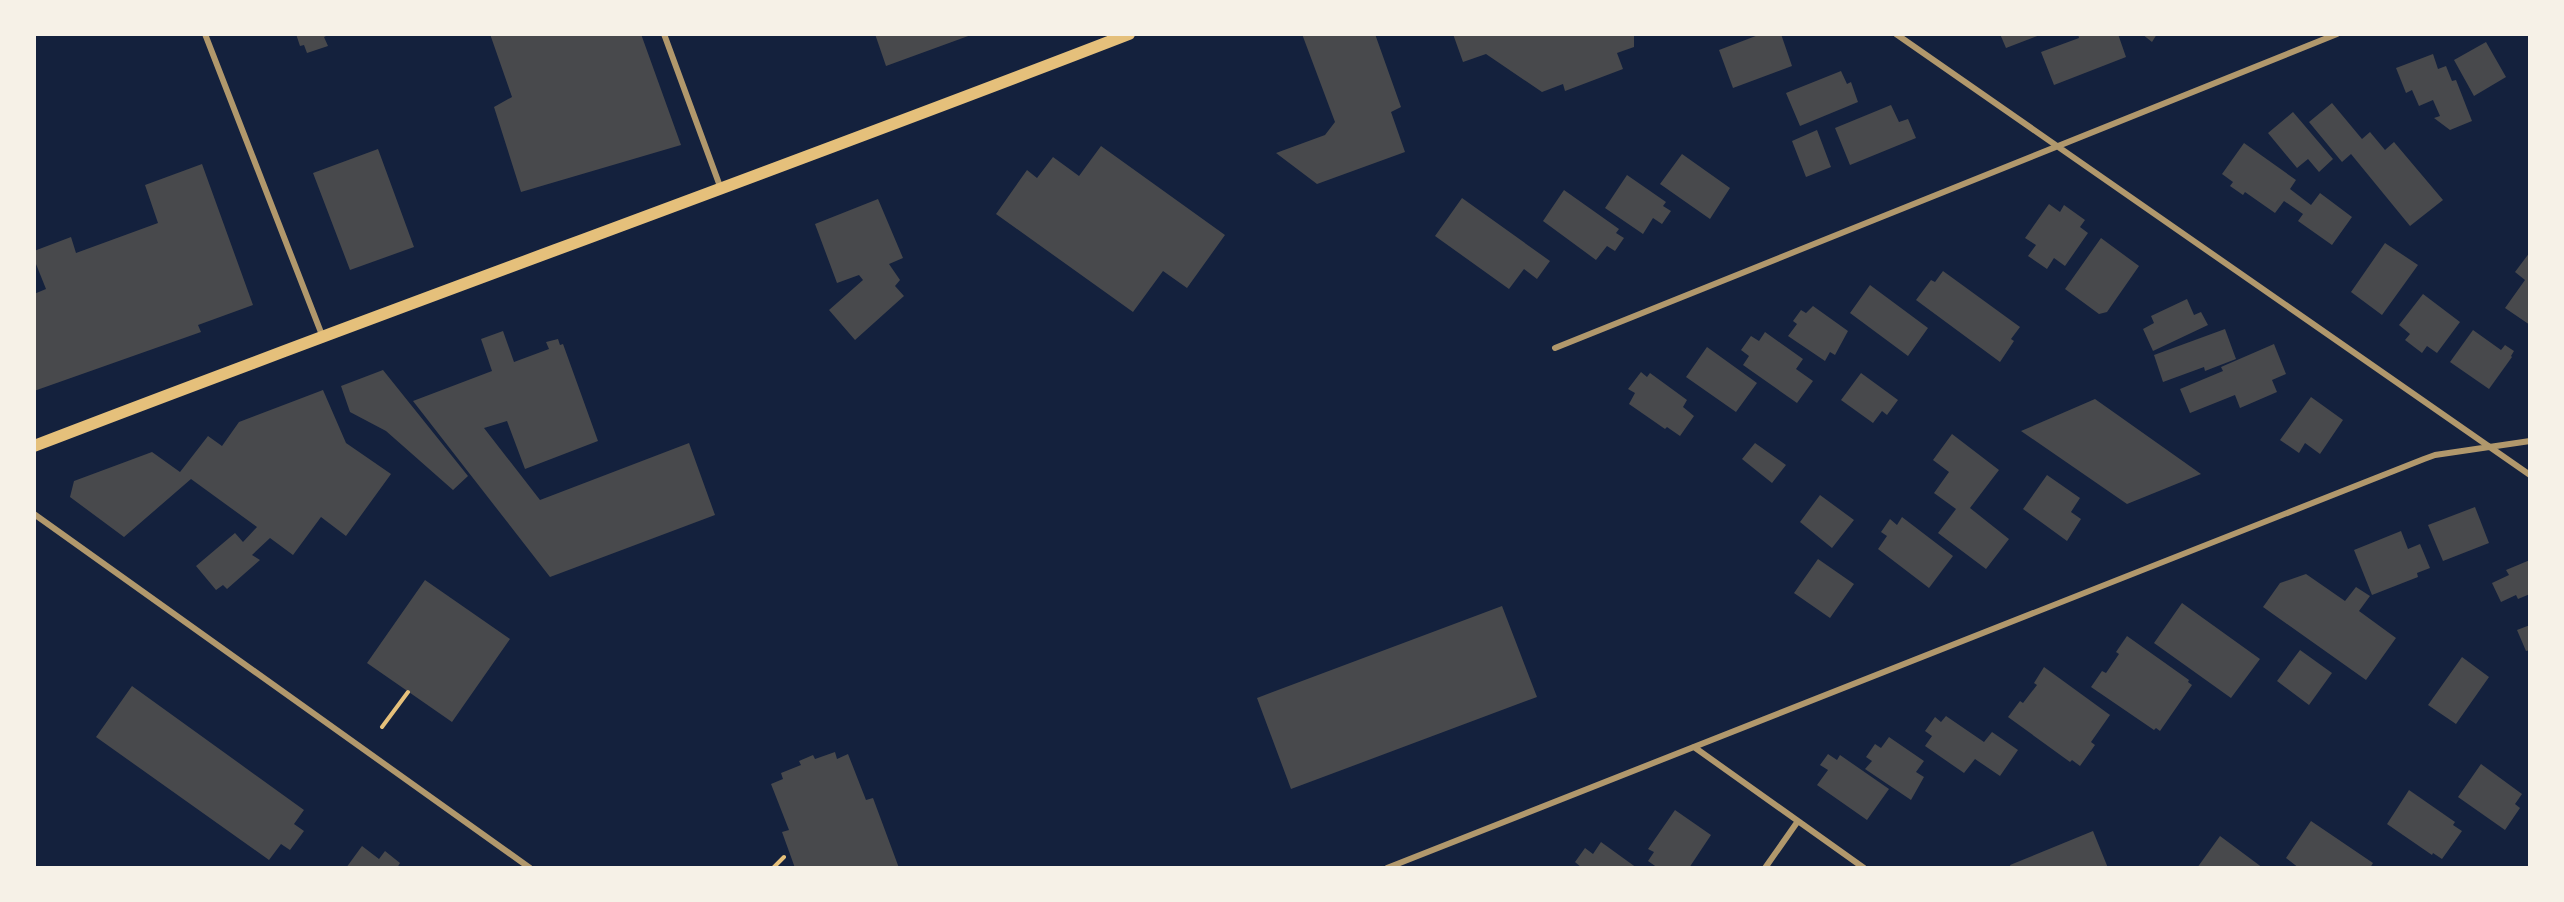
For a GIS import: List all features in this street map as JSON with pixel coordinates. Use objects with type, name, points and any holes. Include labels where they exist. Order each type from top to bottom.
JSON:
[{"type":"main road","points":[[34,446],[322,335],[721,190],[1129,34]]},
{"type":"street","points":[[205,34],[322,335]]},
{"type":"street","points":[[664,34],[721,190]]},
{"type":"street","points":[[1896,34],[2529,475]]},
{"type":"street","points":[[1556,348],[2337,34]]},
{"type":"street","points":[[1387,867],[2424,459],[2435,455],[2529,441]]},
{"type":"street","points":[[34,514],[530,867]]},
{"type":"street","points":[[1694,747],[1864,867]]},
{"type":"street","points":[[1765,867],[1797,821]]},
{"type":"path","points":[[382,727],[408,692]]},
{"type":"path","points":[[773,867],[784,857]]},
{"type":"building","points":[[296,34],[330,34],[324,37],[328,46],[307,53],[304,45],[300,46]]},
{"type":"building","points":[[490,34],[641,34],[681,145],[521,192],[494,107],[512,97]]},
{"type":"building","points":[[875,34],[971,34],[971,35],[886,66]]},
{"type":"building","points":[[1302,34],[1375,34],[1401,107],[1391,112],[1405,152],[1317,184],[1276,153],[1325,135],[1335,122]]},
{"type":"building","points":[[1453,34],[1634,34],[1634,47],[1617,53],[1623,69],[1565,91],[1563,84],[1542,92],[1486,54],[1463,62]]},
{"type":"building","points":[[1761,34],[1781,34],[1792,66],[1733,88],[1719,50]]},
{"type":"building","points":[[2000,34],[2040,34],[2040,35],[2006,48]]},
{"type":"building","points":[[2078,34],[2118,34],[2126,57],[2054,85],[2041,52],[2079,38]]},
{"type":"building","points":[[2142,34],[2157,34],[2152,42]]},
{"type":"building","points":[[2486,42],[2506,77],[2474,96],[2454,60]]},
{"type":"building","points":[[2433,54],[2438,69],[2446,66],[2452,81],[2456,80],[2472,121],[2450,130],[2434,118],[2440,116],[2433,100],[2419,106],[2412,90],[2406,93],[2396,68]]},
{"type":"building","points":[[1841,71],[1847,84],[1851,82],[1858,102],[1800,126],[1786,93]]},
{"type":"building","points":[[2332,103],[2362,139],[2370,132],[2385,150],[2394,142],[2443,200],[2410,226],[2351,154],[2342,162],[2309,122]]},
{"type":"building","points":[[1891,105],[1899,122],[1908,119],[1916,138],[1850,165],[1835,128]]},
{"type":"building","points":[[2293,112],[2333,159],[2319,172],[2308,159],[2297,168],[2268,133]]},
{"type":"building","points":[[1817,130],[1831,167],[1806,177],[1792,141]]},
{"type":"building","points":[[2244,143],[2296,180],[2290,189],[2311,205],[2320,193],[2352,217],[2332,245],[2298,221],[2303,214],[2284,201],[2275,213],[2245,192],[2243,195],[2230,186],[2233,182],[2222,174]]},
{"type":"building","points":[[1101,146],[1225,235],[1187,288],[1163,271],[1133,312],[996,214],[1027,170],[1037,178],[1053,157],[1079,176]]},
{"type":"building","points":[[378,149],[414,247],[350,270],[313,173]]},
{"type":"building","points":[[1682,154],[1730,188],[1710,219],[1660,184]]},
{"type":"building","points":[[202,164],[253,305],[198,325],[201,332],[34,391],[34,294],[46,289],[34,259],[34,251],[71,237],[76,253],[158,223],[145,185]]},
{"type":"building","points":[[1627,175],[1666,202],[1663,206],[1671,211],[1662,224],[1653,218],[1643,234],[1605,208]]},
{"type":"building","points":[[1564,190],[1619,229],[1616,233],[1624,238],[1615,251],[1607,246],[1596,260],[1543,221]]},
{"type":"building","points":[[1462,198],[1550,261],[1537,279],[1524,269],[1509,289],[1435,236]]},
{"type":"building","points":[[878,199],[903,258],[889,264],[900,280],[895,286],[904,296],[855,340],[829,310],[863,280],[859,275],[837,283],[815,224]]},
{"type":"building","points":[[2049,204],[2060,212],[2064,205],[2085,220],[2080,227],[2088,233],[2065,266],[2054,258],[2047,269],[2028,256],[2036,245],[2025,238]]},
{"type":"building","points":[[2101,238],[2139,266],[2107,312],[2099,314],[2065,289]]},
{"type":"building","points":[[2385,243],[2418,265],[2382,315],[2351,292]]},
{"type":"building","points":[[2530,252],[2530,325],[2505,308],[2525,280],[2515,272]]},
{"type":"building","points":[[1943,271],[2020,327],[2011,339],[2014,341],[2000,362],[1916,300],[1931,280],[1935,282]]},
{"type":"building","points":[[1870,285],[1928,328],[1908,356],[1850,313]]},
{"type":"building","points":[[2423,294],[2460,322],[2437,353],[2427,346],[2422,353],[2405,340],[2410,334],[2399,325]]},
{"type":"building","points":[[2187,299],[2194,315],[2201,312],[2208,325],[2153,351],[2143,329],[2154,323],[2151,316]]},
{"type":"building","points":[[1813,306],[1848,331],[1835,355],[1830,352],[1825,361],[1788,336],[1797,324],[1793,321],[1801,310],[1806,313]]},
{"type":"building","points":[[2225,329],[2236,359],[2205,371],[2204,367],[2163,382],[2154,355]]},
{"type":"building","points":[[2473,330],[2501,350],[2505,345],[2514,351],[2489,389],[2450,362]]},
{"type":"building","points":[[503,331],[514,362],[549,349],[546,342],[558,339],[560,345],[563,344],[598,441],[525,469],[507,421],[484,428],[540,500],[689,443],[715,515],[550,577],[413,401],[492,371],[481,339]]},
{"type":"building","points":[[1765,332],[1803,359],[1796,369],[1813,381],[1797,403],[1743,365],[1749,356],[1741,350],[1751,336],[1759,341]]},
{"type":"building","points":[[2274,344],[2286,374],[2272,380],[2277,392],[2240,408],[2235,395],[2190,413],[2180,389],[2223,371],[2221,367]]},
{"type":"building","points":[[1707,347],[1757,383],[1736,412],[1686,377]]},
{"type":"building","points":[[383,370],[468,476],[453,490],[386,431],[350,412],[341,386]]},
{"type":"building","points":[[1641,372],[1647,377],[1650,373],[1687,400],[1683,407],[1694,416],[1680,436],[1667,427],[1665,429],[1629,404],[1635,393],[1628,389]]},
{"type":"building","points":[[1861,373],[1898,400],[1887,415],[1882,411],[1873,423],[1841,400]]},
{"type":"building","points":[[323,390],[346,443],[391,474],[346,536],[321,517],[293,555],[270,538],[252,555],[260,560],[227,589],[223,585],[216,590],[196,566],[235,533],[243,542],[257,527],[191,479],[124,537],[70,497],[74,481],[152,452],[180,472],[208,436],[222,446],[239,422]]},
{"type":"building","points":[[2311,397],[2343,420],[2320,454],[2305,443],[2299,453],[2280,440]]},
{"type":"building","points":[[2095,399],[2201,474],[2127,504],[2021,431]]},
{"type":"building","points":[[1952,434],[1999,470],[1970,508],[2009,539],[1986,569],[1938,533],[1956,509],[1934,493],[1949,472],[1933,460]]},
{"type":"building","points":[[1755,443],[1786,465],[1772,483],[1742,459]]},
{"type":"building","points":[[2047,475],[2080,498],[2071,512],[2081,519],[2067,541],[2023,509]]},
{"type":"building","points":[[1820,495],[1854,520],[1832,548],[1800,522]]},
{"type":"building","points":[[2475,507],[2489,543],[2443,561],[2428,525]]},
{"type":"building","points":[[1902,517],[1953,556],[1929,588],[1878,549],[1887,536],[1881,532],[1890,519],[1897,525]]},
{"type":"building","points":[[2401,531],[2408,549],[2420,544],[2430,568],[2417,573],[2418,577],[2372,595],[2354,550]]},
{"type":"building","points":[[1818,559],[1854,584],[1830,618],[1794,593]]},
{"type":"building","points":[[2530,560],[2530,594],[2518,599],[2516,595],[2501,602],[2492,583],[2509,575],[2506,570]]},
{"type":"building","points":[[2306,574],[2345,601],[2356,587],[2370,596],[2359,611],[2396,638],[2366,680],[2263,607],[2280,583]]},
{"type":"building","points":[[425,580],[510,639],[452,722],[367,663]]},
{"type":"building","points":[[2182,603],[2260,659],[2231,698],[2154,643]]},
{"type":"building","points":[[1502,606],[1537,697],[1291,789],[1257,698]]},
{"type":"building","points":[[2530,625],[2530,650],[2526,651],[2517,630]]},
{"type":"building","points":[[2127,636],[2189,680],[2188,682],[2192,685],[2160,731],[2156,728],[2154,730],[2091,687],[2102,671],[2106,673],[2119,654],[2116,652]]},
{"type":"building","points":[[2300,650],[2332,673],[2309,705],[2277,681]]},
{"type":"building","points":[[2462,657],[2489,677],[2456,724],[2428,705]]},
{"type":"building","points":[[2044,667],[2110,715],[2091,742],[2095,745],[2080,766],[2072,760],[2070,762],[2008,717],[2020,701],[2023,703],[2037,685],[2034,683]]},
{"type":"building","points":[[132,686],[304,810],[294,824],[304,831],[290,850],[281,844],[269,860],[96,737]]},
{"type":"building","points":[[1946,716],[1984,742],[1992,732],[2018,750],[2000,776],[1975,759],[1964,773],[1925,746],[1932,736],[1925,731],[1935,717],[1941,722]]},
{"type":"building","points":[[1889,737],[1924,761],[1916,772],[1924,777],[1911,800],[1865,769],[1872,761],[1866,757],[1875,744],[1881,748]]},
{"type":"building","points":[[835,752],[837,759],[848,754],[866,800],[873,798],[899,868],[795,868],[782,832],[789,830],[771,784],[783,779],[781,773],[801,765],[799,761],[813,755],[815,759]]},
{"type":"building","points":[[1828,754],[1837,760],[1840,755],[1889,789],[1867,820],[1817,785],[1828,770],[1820,765]]},
{"type":"building","points":[[2481,764],[2522,794],[2515,804],[2520,808],[2505,830],[2458,797]]},
{"type":"building","points":[[2409,790],[2455,822],[2453,825],[2462,831],[2442,859],[2433,853],[2432,855],[2387,824]]},
{"type":"building","points":[[1675,810],[1711,835],[1689,868],[1658,868],[1648,861],[1654,852],[1648,849]]},
{"type":"building","points":[[2311,821],[2373,863],[2370,868],[2299,868],[2286,858]]},
{"type":"building","points":[[2093,831],[2108,868],[2011,868],[2010,865]]},
{"type":"building","points":[[2220,836],[2263,868],[2197,868]]},
{"type":"building","points":[[1601,842],[1637,868],[1582,868],[1575,862],[1585,848],[1593,854]]},
{"type":"building","points":[[362,846],[379,859],[385,851],[400,863],[397,868],[346,868]]}]
